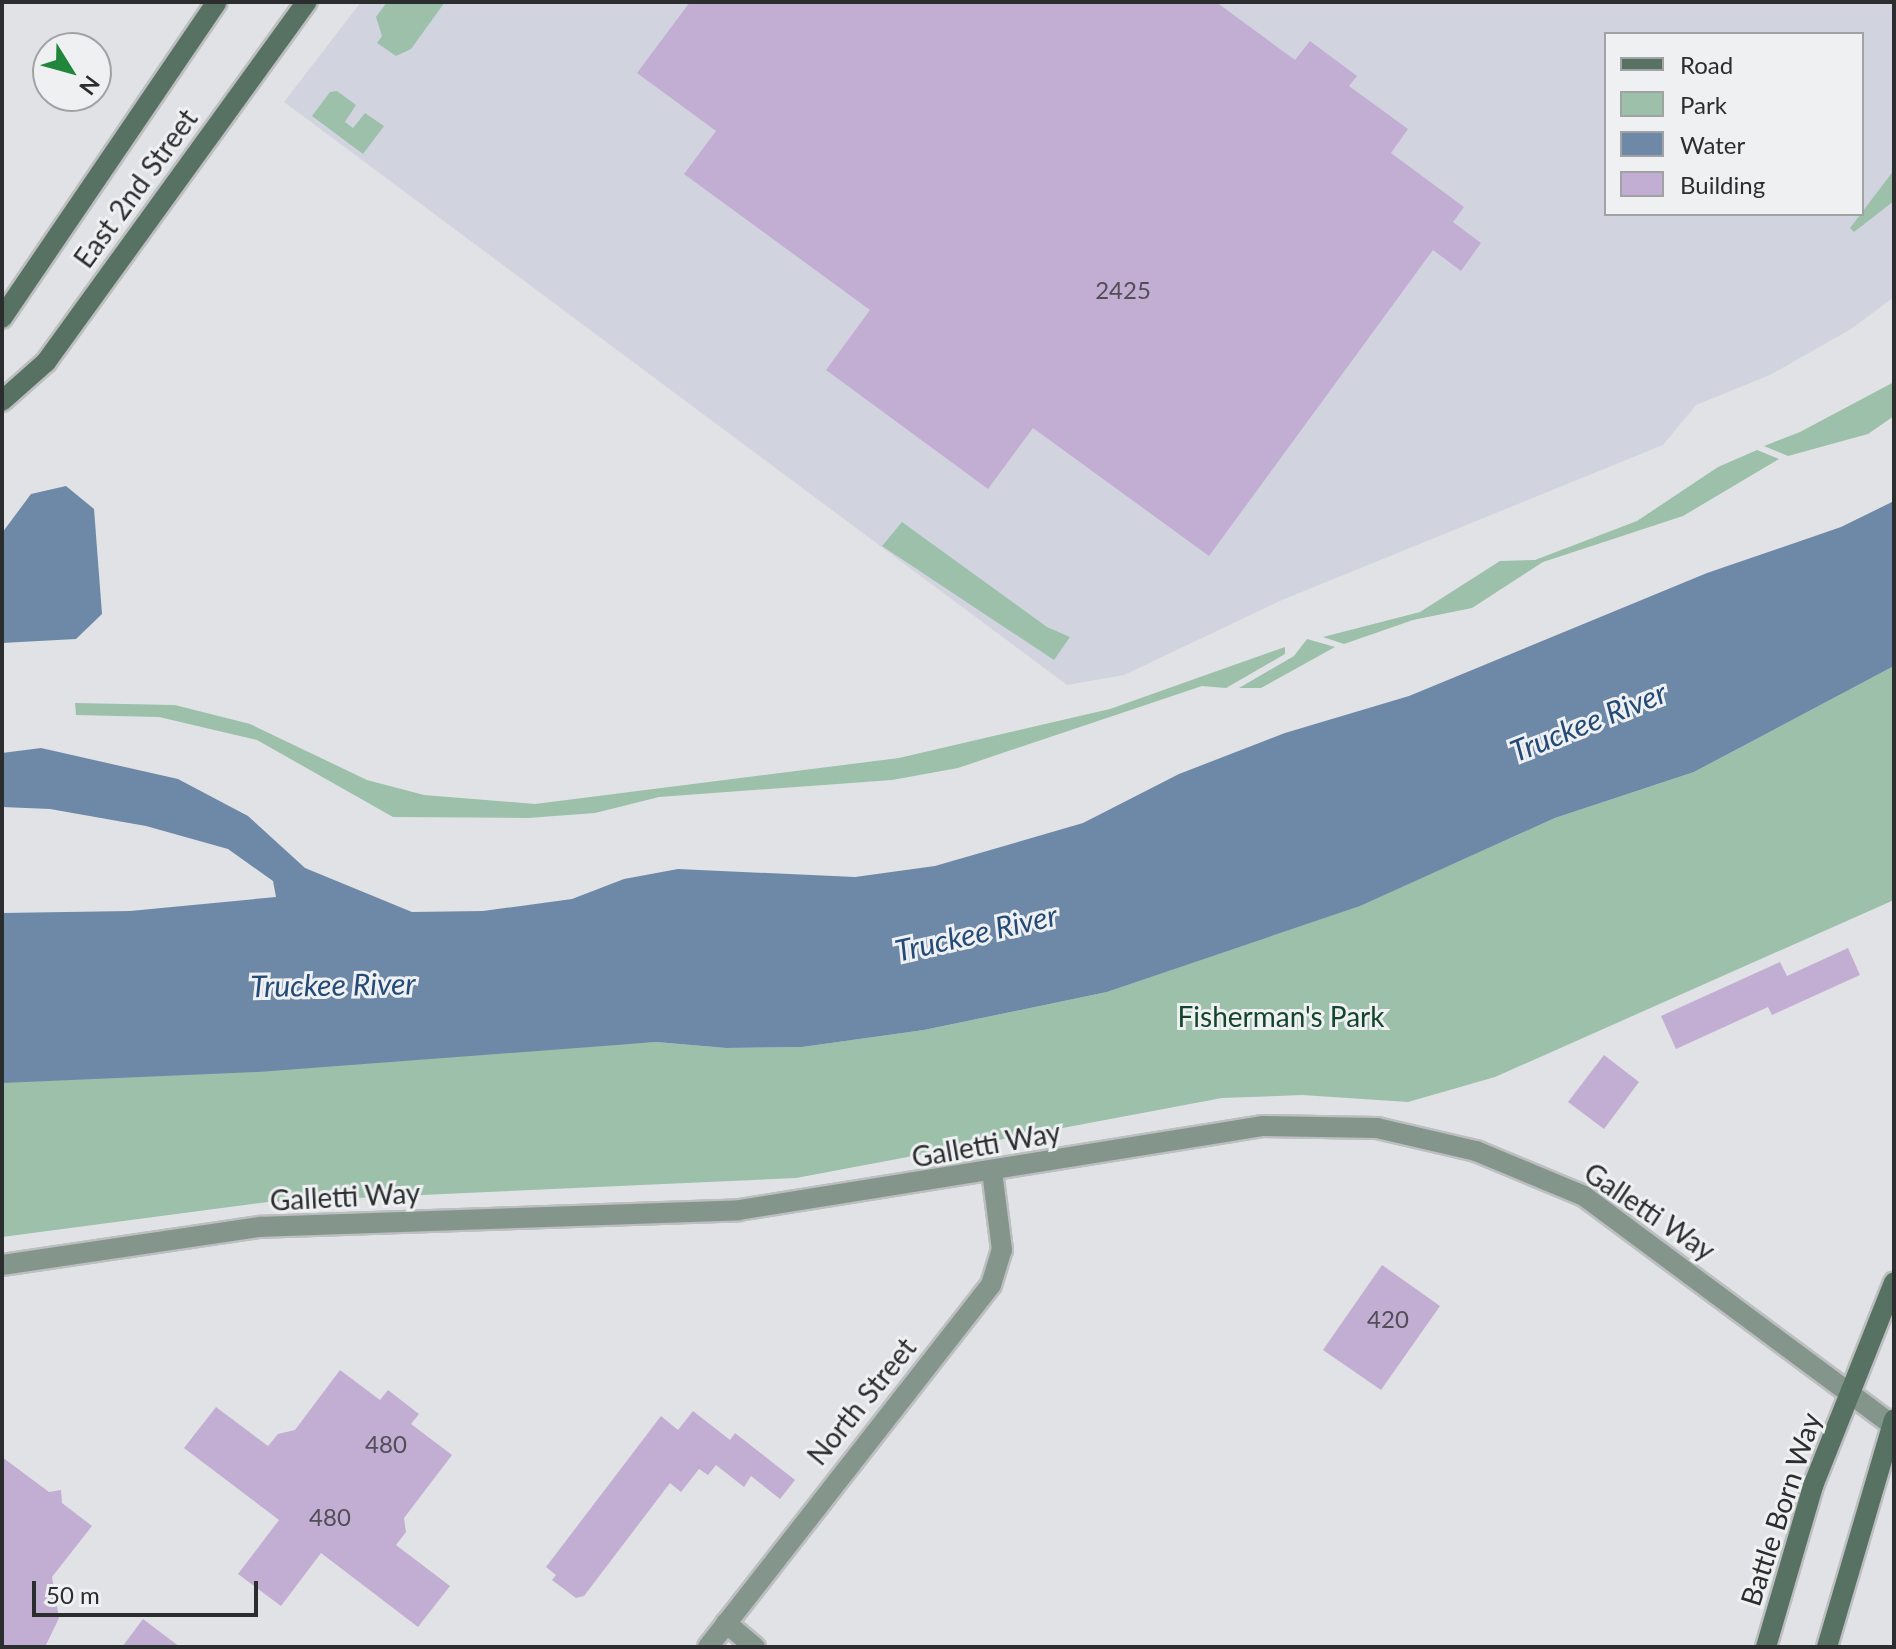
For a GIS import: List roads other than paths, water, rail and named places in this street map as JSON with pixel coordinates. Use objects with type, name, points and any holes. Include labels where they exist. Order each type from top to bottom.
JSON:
[{"type":"main road","name":"East 2nd Street","points":[[2,318],[217,2]]},
{"type":"main road","name":"East 2nd Street","points":[[2,401],[46,362],[307,2]]},
{"type":"main road","name":"Battle Born Way","points":[[1766,1647],[1795,1540],[1849,1389],[1894,1282]]},
{"type":"main road","points":[[1827,1647],[1893,1423]]},
{"type":"street","name":"Galletti Way","points":[[2,1265],[260,1227],[739,1210],[1263,1126],[1377,1128],[1426,1136],[1534,1171],[1584,1196],[1893,1423]]},
{"type":"street","name":"North Street","points":[[708,1647],[991,1285],[1002,1250],[992,1171]]},
{"type":"street","points":[[726,1623],[755,1647]]},
{"type":"water","points":[[66,486],[94,509],[102,614],[76,639],[2,643],[2,533],[31,494]]},
{"type":"water","name":"Truckee River","points":[[1894,501],[1894,666],[1694,772],[1555,818],[1360,906],[1107,992],[924,1030],[802,1047],[726,1048],[656,1042],[258,1072],[2,1083],[2,913],[130,911],[276,897],[273,881],[228,849],[146,826],[50,809],[2,807],[2,753],[41,748],[178,779],[248,816],[305,868],[412,912],[483,911],[572,899],[624,879],[678,869],[855,877],[935,866],[1083,823],[1179,774],[1285,733],[1409,696],[1707,573],[1841,527]]},
{"type":"park label","name":"Fisherman's Park","points":[[1281,1016]]}]
